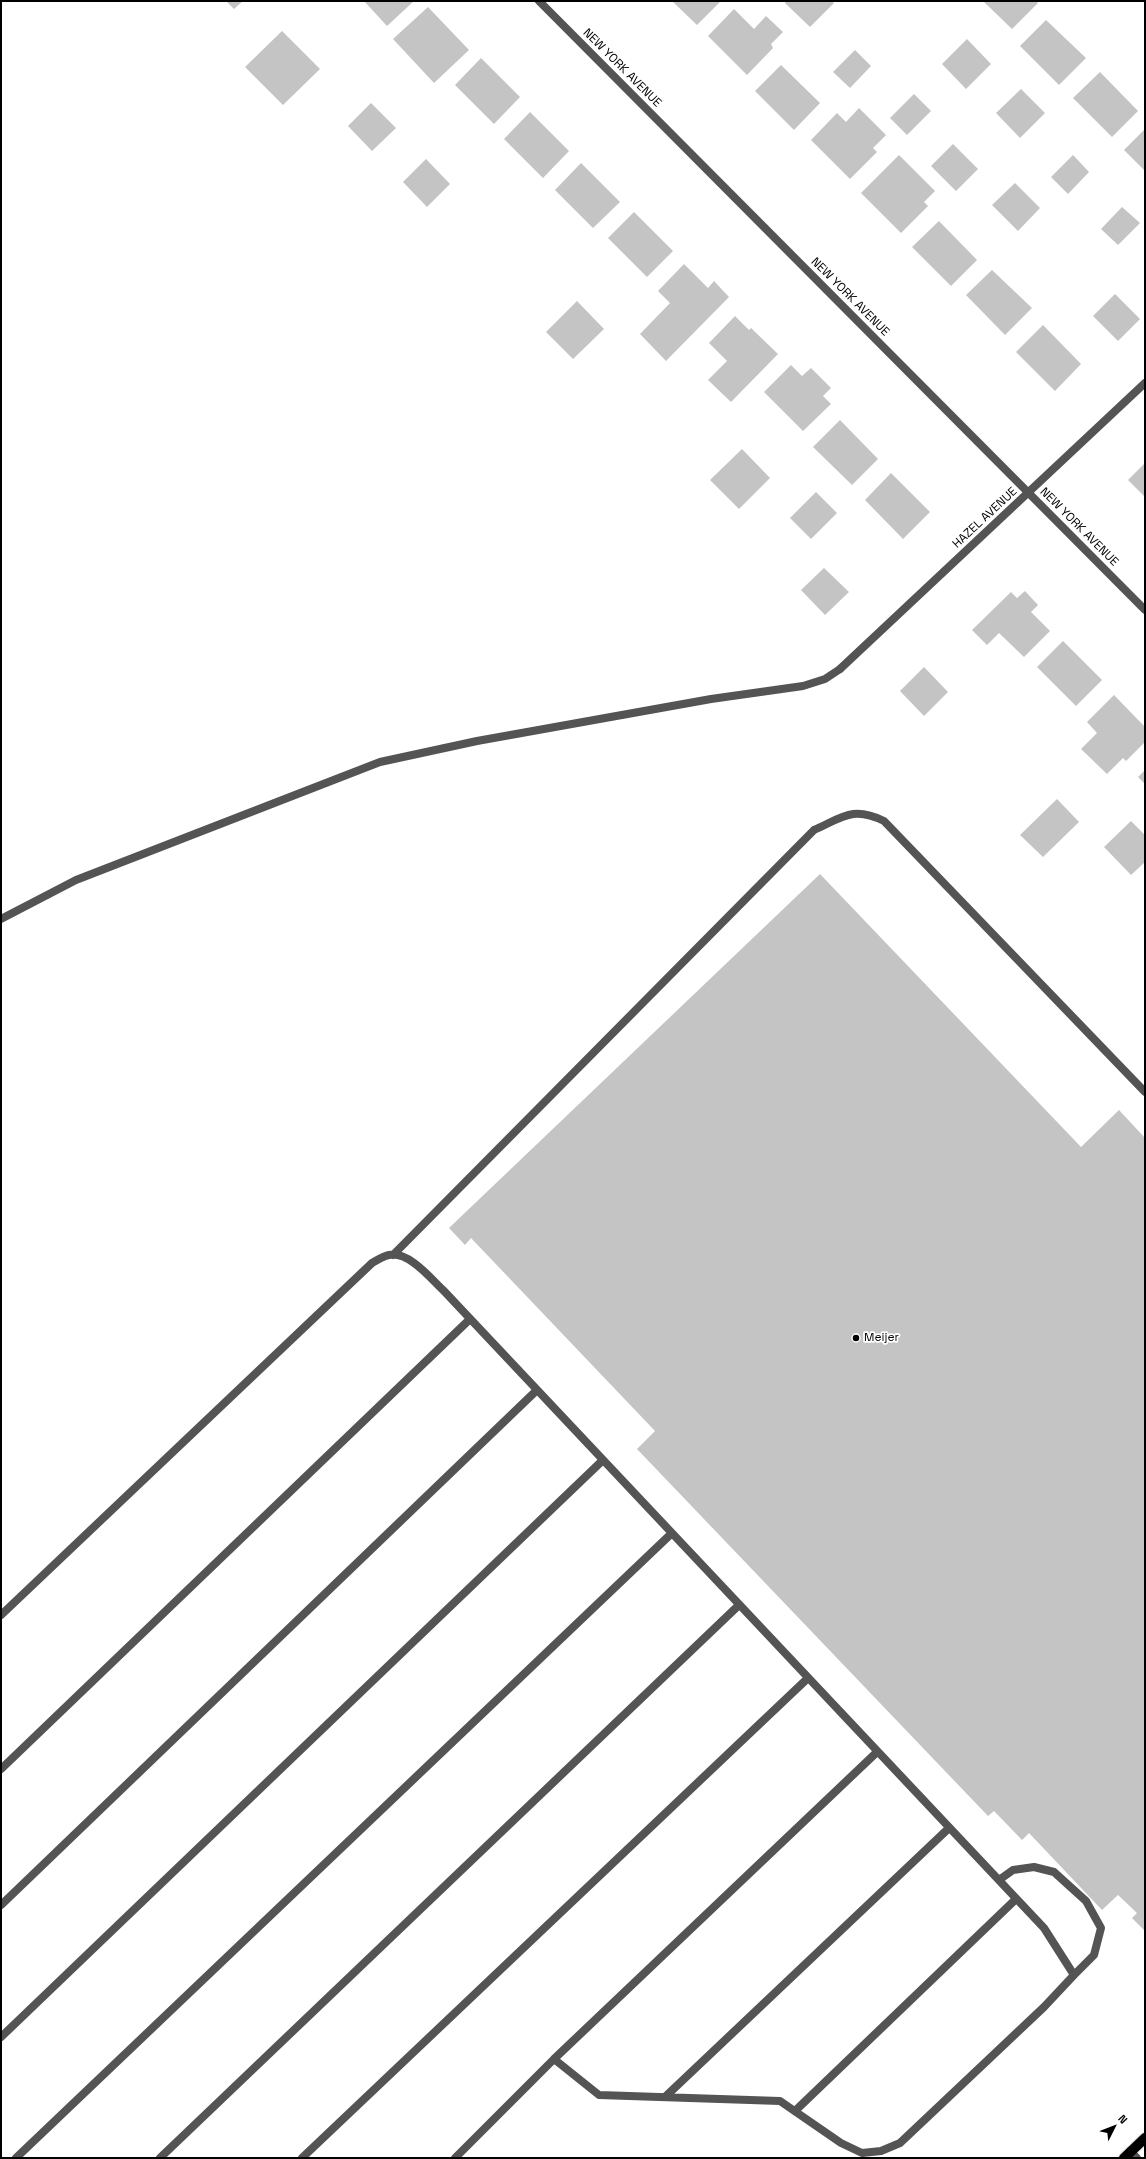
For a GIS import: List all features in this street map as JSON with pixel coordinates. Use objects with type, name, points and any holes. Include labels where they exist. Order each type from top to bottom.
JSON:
[{"type":"main road","points":[[1130,2156],[1145,2138]]},
{"type":"street","name":"NEW YORK AVENUE","points":[[539,1],[1145,610]]},
{"type":"street","name":"HAZEL AVENUE","points":[[1,919],[76,880],[380,762],[524,733],[711,700],[803,686],[826,679],[840,669],[1029,494],[1145,383]]},
{"type":"street","points":[[393,1255],[814,830],[857,813],[868,813],[884,821],[1145,1092]]},
{"type":"street","points":[[1,1615],[372,1263],[389,1255],[400,1256],[418,1265],[470,1319],[1044,1928],[1074,1975]]},
{"type":"street","points":[[1,1769],[470,1319]]},
{"type":"street","points":[[1,1905],[537,1390]]},
{"type":"street","points":[[1,2037],[603,1460]]},
{"type":"street","points":[[16,2158],[672,1533]]},
{"type":"street","points":[[160,2158],[740,1605]]},
{"type":"street","points":[[302,2158],[808,1678]]},
{"type":"street","points":[[455,2158],[554,2059],[877,1752]]},
{"type":"street","points":[[665,2097],[949,1828]]},
{"type":"street","points":[[554,2059],[599,2095],[780,2101],[840,2143],[862,2153],[882,2151],[900,2143],[1044,2007],[1094,1954],[1101,1928],[1086,1901],[1054,1872],[1034,1867],[1013,1870],[998,1880]]},
{"type":"street","points":[[795,2111],[1016,1899]]},
{"type":"building","points":[[226,1],[243,1],[234,9]]},
{"type":"building","points":[[364,1],[414,1],[387,26]]},
{"type":"building","points":[[672,1],[721,1],[697,25]]},
{"type":"building","points":[[787,1],[832,1],[834,3],[810,27],[785,3]]},
{"type":"building","points":[[983,1],[1036,1],[1038,3],[1012,29]]},
{"type":"building","points":[[428,7],[469,50],[434,83],[393,39]]},
{"type":"building","points":[[734,9],[754,29],[766,16],[783,32],[771,44],[773,48],[747,75],[708,36]]},
{"type":"building","points":[[1046,20],[1086,58],[1059,85],[1020,46]]},
{"type":"building","points":[[282,31],[320,69],[283,105],[245,67]]},
{"type":"building","points":[[967,39],[991,64],[966,89],[942,64]]},
{"type":"building","points":[[855,50],[871,66],[850,88],[833,72]]},
{"type":"building","points":[[481,58],[520,97],[494,124],[455,85]]},
{"type":"building","points":[[781,65],[820,103],[794,130],[755,91]]},
{"type":"building","points":[[1100,72],[1138,111],[1112,137],[1073,98]]},
{"type":"building","points":[[1021,89],[1045,113],[1020,138],[996,113]]},
{"type":"building","points":[[914,94],[931,111],[907,135],[890,118]]},
{"type":"building","points":[[371,103],[396,128],[372,151],[348,126]]},
{"type":"building","points":[[859,108],[886,135],[873,148],[877,152],[850,179],[811,140],[837,113],[846,122]]},
{"type":"building","points":[[530,112],[569,151],[543,178],[504,139]]},
{"type":"building","points":[[1145,129],[1145,171],[1124,150]]},
{"type":"building","points":[[953,144],[978,169],[956,191],[931,166]]},
{"type":"building","points":[[899,155],[935,191],[924,202],[928,206],[901,233],[861,193]]},
{"type":"building","points":[[1073,155],[1089,172],[1068,194],[1051,177]]},
{"type":"building","points":[[426,159],[450,184],[427,207],[403,182]]},
{"type":"building","points":[[581,163],[620,202],[593,228],[555,190]]},
{"type":"building","points":[[1015,183],[1040,208],[1018,231],[992,205]]},
{"type":"building","points":[[1122,207],[1140,223],[1118,245],[1101,229]]},
{"type":"building","points":[[634,212],[673,251],[647,277],[608,238]]},
{"type":"building","points":[[939,221],[977,260],[951,286],[912,247]]},
{"type":"building","points":[[684,264],[708,288],[714,281],[729,297],[666,361],[640,334],[670,303],[658,291]]},
{"type":"building","points":[[992,270],[1032,308],[1005,335],[966,295]]},
{"type":"building","points":[[1115,294],[1140,319],[1118,341],[1093,316]]},
{"type":"building","points":[[577,301],[604,329],[573,359],[546,332]]},
{"type":"building","points":[[735,316],[749,330],[751,328],[778,354],[731,402],[708,380],[727,361],[709,343]]},
{"type":"building","points":[[1043,325],[1081,364],[1055,391],[1016,352]]},
{"type":"building","points":[[791,365],[802,376],[811,368],[831,388],[823,396],[831,404],[803,431],[764,392]]},
{"type":"building","points":[[840,420],[878,459],[852,485],[813,447]]},
{"type":"building","points":[[742,449],[770,478],[739,509],[710,480]]},
{"type":"building","points":[[1145,463],[1145,497],[1128,480]]},
{"type":"building","points":[[891,473],[930,512],[903,539],[865,500]]},
{"type":"building","points":[[816,492],[837,513],[811,539],[790,518]]},
{"type":"building","points":[[824,568],[849,592],[825,615],[801,590]]},
{"type":"building","points":[[1025,591],[1038,605],[1031,612],[1050,631],[1024,657],[999,633],[987,645],[972,630],[1011,592],[1017,598]]},
{"type":"building","points":[[1063,641],[1102,680],[1076,706],[1037,667]]},
{"type":"building","points":[[924,667],[948,692],[924,716],[900,691]]},
{"type":"building","points":[[1114,695],[1145,727],[1145,742],[1126,761],[1123,758],[1107,774],[1081,749],[1097,733],[1087,722]]},
{"type":"building","points":[[1145,770],[1145,784],[1138,777]]},
{"type":"building","points":[[1057,799],[1079,822],[1043,857],[1020,835]]},
{"type":"building","points":[[1131,821],[1145,835],[1145,862],[1131,875],[1104,847]]},
{"type":"building","name":"Meijer","points":[[820,874],[1081,1147],[1119,1110],[1145,1138],[1145,1931],[1132,1918],[1137,1913],[1118,1895],[1102,1910],[1029,1833],[1022,1840],[994,1811],[988,1816],[637,1449],[655,1431],[471,1238],[465,1245],[449,1228]]},
{"type":"place","name":"Meijer","points":[[856,1338]]}]
